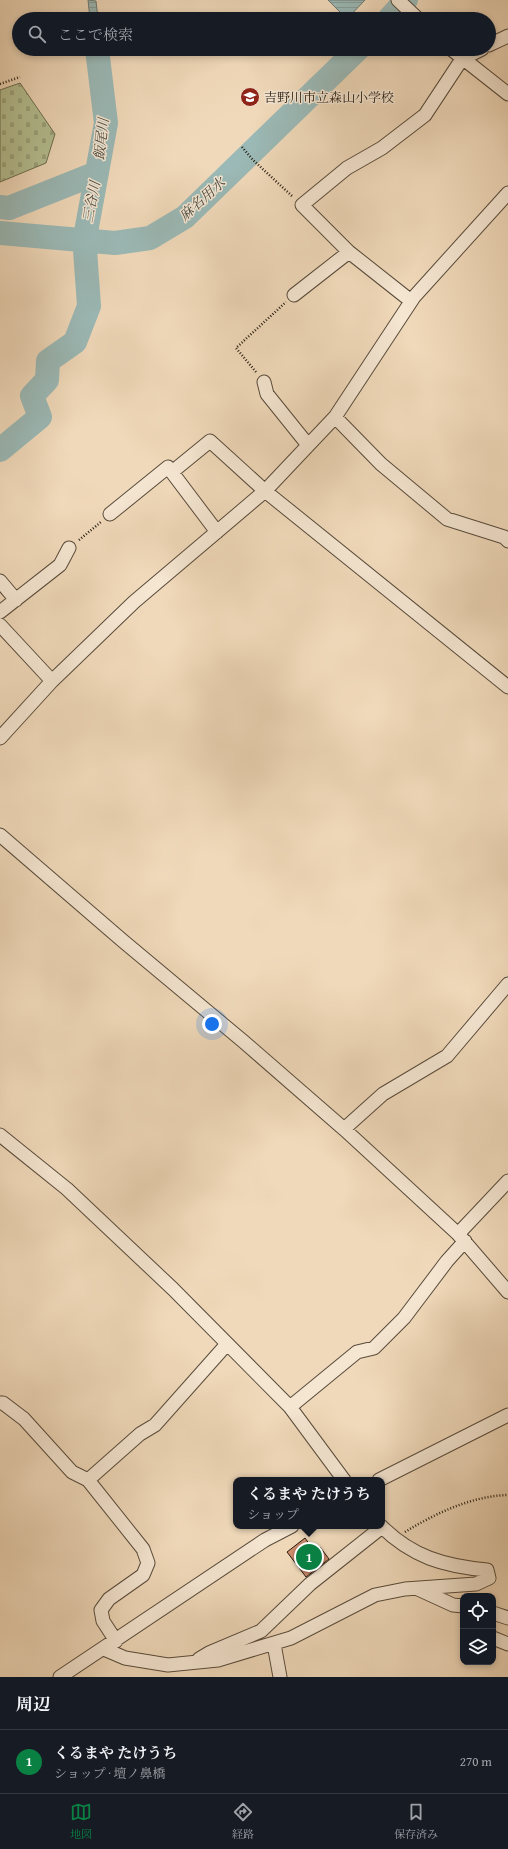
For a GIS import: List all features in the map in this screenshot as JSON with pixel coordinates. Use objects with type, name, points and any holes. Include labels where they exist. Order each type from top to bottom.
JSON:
[{"type":"street","points":[[398,0],[410,12]]},
{"type":"street","points":[[496,42],[508,36]]},
{"type":"street","points":[[459,56],[508,94]]},
{"type":"street","points":[[411,301],[349,252],[302,205],[347,168],[382,148],[425,115],[462,59],[468,56]]},
{"type":"street","points":[[0,738],[52,681],[134,602],[265,491],[335,417],[411,301],[508,193]]},
{"type":"street","points":[[294,295],[349,252]]},
{"type":"street","points":[[264,382],[267,394],[308,445]]},
{"type":"street","points":[[335,417],[381,464],[447,520],[507,537]]},
{"type":"street","points":[[172,472],[210,441],[265,491],[508,687]]},
{"type":"street","points":[[110,514],[168,467],[217,532]]},
{"type":"street","points":[[0,612],[60,565],[69,548]]},
{"type":"street","points":[[0,581],[16,600]]},
{"type":"street","points":[[0,625],[52,681]]},
{"type":"street","points":[[0,836],[244,1042],[344,1129],[462,1238],[508,1292]]},
{"type":"street","points":[[344,1129],[383,1094],[448,1056],[508,984]]},
{"type":"street","points":[[0,1135],[79,1200],[173,1289],[290,1407],[342,1477]]},
{"type":"street","points":[[290,1407],[357,1352],[374,1348],[404,1318],[447,1261],[462,1238],[508,1181]]},
{"type":"street","points":[[88,1480],[140,1434],[154,1425],[227,1344]]},
{"type":"street","points":[[0,1403],[3,1403],[24,1419],[72,1472],[88,1480],[143,1549],[148,1563],[143,1575],[109,1599],[101,1610],[103,1621],[116,1641]]},
{"type":"street","points":[[385,1477],[508,1415]]},
{"type":"street","points":[[62,1676],[265,1540],[286,1529]]},
{"type":"street","points":[[194,1662],[209,1653],[261,1631],[310,1584],[379,1529]]},
{"type":"street","points":[[104,1649],[125,1658],[168,1665],[218,1660],[291,1638],[375,1595],[405,1589],[476,1584],[489,1578],[487,1570],[458,1568],[434,1561],[412,1551],[384,1529]]},
{"type":"street","points":[[418,1589],[458,1606]]},
{"type":"street","points":[[496,1614],[508,1618]]},
{"type":"street","points":[[496,1639],[508,1644]]},
{"type":"street","points":[[270,1645],[280,1677]]},
{"type":"path","points":[[0,84],[20,77]]},
{"type":"path","points":[[242,148],[302,205]]},
{"type":"path","points":[[264,382],[236,348],[294,295]]},
{"type":"path","points":[[69,548],[110,514]]},
{"type":"path","points":[[394,1538],[421,1522],[461,1504],[493,1495],[508,1495]]},
{"type":"green space","points":[[20,83],[55,134],[46,163],[0,182],[0,90]]},
{"type":"water","points":[[88,0],[96,1],[97,12],[89,12]]},
{"type":"water","points":[[328,0],[365,0],[354,12],[340,12]]},
{"type":"water","points":[[94,56],[102,56],[109,125],[102,125]]},
{"type":"building","points":[[305,1538],[314,1551],[320,1547],[329,1559],[306,1577],[287,1552]]},
{"type":"waterway","name":"麻名用水","points":[[395,12],[406,0]]},
{"type":"waterway","name":"飯尾川","points":[[86,232],[106,123],[98,56]]},
{"type":"waterway","name":"麻名用水","points":[[0,233],[115,243],[150,238],[185,217],[351,56]]},
{"type":"waterway","name":"飯尾川","points":[[0,207],[9,208],[97,173]]},
{"type":"waterway","name":"三谷川","points":[[0,450],[40,417],[32,396],[47,380],[48,361],[75,342],[89,306],[85,250]]},
{"type":"place","name":"吉野川市立森山小学校","points":[[250,97]]},
{"type":"place","name":"くるまや たけうち","points":[[309,1557]]}]
